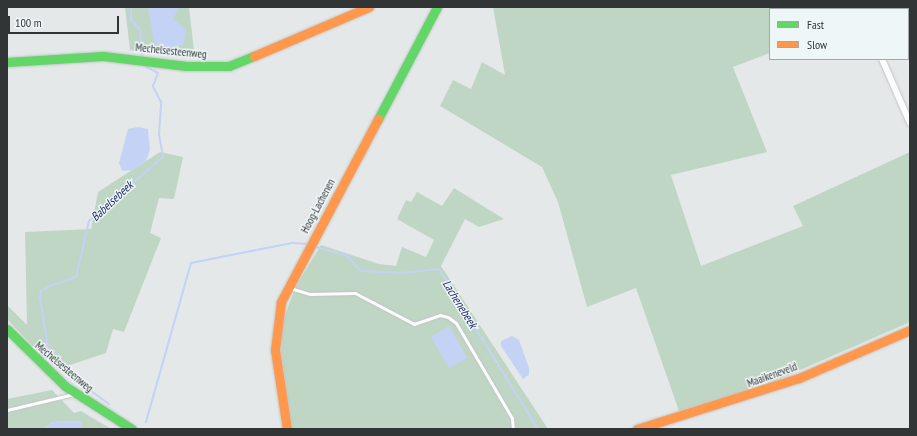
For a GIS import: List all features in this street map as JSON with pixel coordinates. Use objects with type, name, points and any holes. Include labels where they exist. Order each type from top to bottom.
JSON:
[{"type":"street","name":"Mechelsesteenweg","points":[[7,62],[103,56],[186,66],[229,66],[369,7]]},
{"type":"street","name":"Hoog-Lachenen","points":[[286,429],[275,350],[278,314],[289,288],[437,7]]},
{"type":"street","points":[[882,60],[910,123]]},
{"type":"street","name":"Mechelsesteenweg","points":[[7,329],[30,356],[75,394],[132,429]]},
{"type":"street","name":"Maaikeneveld","points":[[637,429],[799,378],[910,330]]},
{"type":"lane","points":[[289,288],[310,294],[355,293],[414,324],[440,315],[448,317],[456,323],[512,418],[513,429]]},
{"type":"lane","points":[[7,410],[75,394]]},
{"type":"green space","points":[[125,7],[189,7],[195,59],[130,50]]},
{"type":"green space","points":[[493,7],[848,7],[769,8],[769,53],[733,67],[767,152],[671,175],[701,266],[803,226],[793,206],[910,152],[910,322],[768,384],[679,411],[636,288],[587,307],[558,202],[542,167],[440,106],[453,80],[471,89],[482,62],[505,75]]},
{"type":"green space","points":[[160,152],[183,157],[174,199],[159,198],[150,233],[161,238],[124,332],[113,329],[106,353],[67,366],[44,358],[7,319],[7,305],[27,325],[25,232],[91,229],[98,192]]},
{"type":"green space","points":[[454,188],[504,219],[479,227],[465,219],[441,266],[548,429],[292,429],[281,354],[282,323],[296,286],[321,245],[379,264],[396,266],[402,247],[426,257],[434,240],[397,219],[406,200],[411,202],[417,192],[442,206]]},
{"type":"green space","points":[[52,390],[74,413],[81,411],[111,429],[82,429],[81,421],[52,422],[44,429],[7,429],[7,399]]},
{"type":"water","points":[[148,7],[179,7],[173,19],[186,30],[184,44],[166,48],[154,42]]},
{"type":"water","points":[[138,127],[148,129],[150,150],[146,161],[132,170],[122,171],[119,163],[128,129]]},
{"type":"water","points":[[449,326],[467,358],[449,368],[431,337]]},
{"type":"water","points":[[512,336],[519,340],[529,368],[529,375],[523,379],[501,346],[501,341]]},
{"type":"water","points":[[81,421],[82,429],[44,429],[52,422]]},
{"type":"waterway","name":"Babelsebeek","points":[[131,7],[131,19],[140,30],[142,57]]},
{"type":"waterway","name":"Babelsebeek","points":[[109,404],[50,361],[40,297],[41,291],[48,287],[76,277],[89,221],[163,157],[159,134],[161,102],[153,86],[158,73],[143,65]]},
{"type":"waterway","name":"Lachenebeek","points":[[146,422],[191,263],[292,243],[307,244]]},
{"type":"waterway","name":"Lachenebeek","points":[[316,247],[347,256],[361,271],[401,273],[439,269],[538,429]]},
{"type":"traffic: fast","points":[[378,119],[437,7]]},
{"type":"traffic: fast","points":[[7,62],[103,56],[186,66],[229,66],[254,56]]},
{"type":"traffic: fast","points":[[7,329],[65,386],[132,429]]},
{"type":"traffic: slow","points":[[254,56],[369,7]]},
{"type":"traffic: slow","points":[[287,429],[275,350],[281,302],[378,119]]},
{"type":"traffic: slow","points":[[637,429],[799,378],[910,330]]}]
